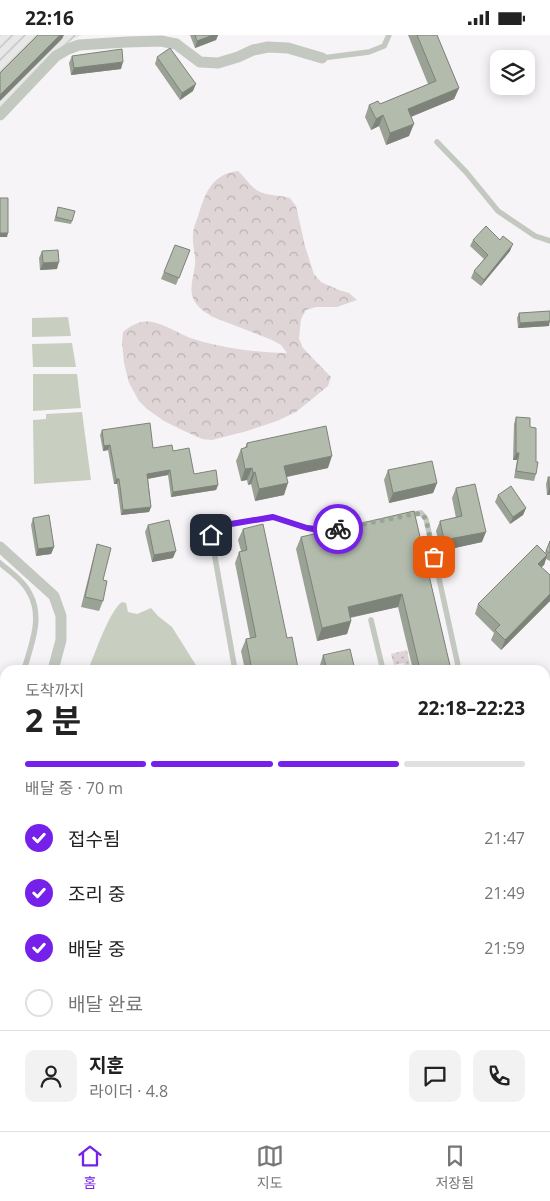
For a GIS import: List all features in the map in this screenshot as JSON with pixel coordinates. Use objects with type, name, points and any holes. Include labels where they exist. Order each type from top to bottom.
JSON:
[{"type":"street","points":[[0,115],[56,56],[79,45],[160,41],[176,45],[200,62],[218,63],[253,50],[268,47],[288,48],[322,58]]},
{"type":"street","points":[[0,547],[54,596],[61,615],[61,640],[54,665]]},
{"type":"lane","points":[[322,58],[369,52],[384,46],[389,35]]},
{"type":"lane","points":[[437,141],[498,211],[535,235],[550,241]]},
{"type":"lane","points":[[402,516],[421,513],[426,519],[458,665]]},
{"type":"lane","points":[[234,665],[211,535],[213,527],[273,517],[307,528],[329,531],[338,529]]},
{"type":"lane","points":[[0,563],[17,577],[30,592],[36,609],[36,623],[25,665]]},
{"type":"lane","points":[[371,621],[382,665]]},
{"type":"shaded area","points":[[0,35],[82,35],[55,50],[0,109]]},
{"type":"shaded area","points":[[68,317],[71,336],[32,337],[32,318]]},
{"type":"shaded area","points":[[72,343],[76,367],[33,367],[32,344]]},
{"type":"shaded area","points":[[33,374],[77,374],[81,408],[33,411]]},
{"type":"shaded area","points":[[82,412],[91,480],[34,484],[33,420],[46,419],[46,414]]},
{"type":"shaded area","points":[[122,602],[126,603],[128,612],[137,614],[151,608],[172,627],[196,665],[90,665],[107,623]]},
{"type":"green space","points":[[238,171],[258,191],[290,198],[296,206],[305,246],[314,274],[321,282],[349,293],[357,300],[337,307],[316,307],[306,310],[301,319],[299,339],[303,348],[331,377],[328,386],[296,412],[277,421],[212,440],[202,439],[164,421],[139,401],[129,383],[124,363],[123,332],[136,324],[152,322],[210,344],[250,351],[287,353],[281,345],[272,340],[213,317],[203,311],[193,299],[192,284],[195,269],[194,226],[212,185],[222,176]]},
{"type":"green space","points":[[407,650],[410,665],[405,665],[404,663],[394,665],[391,654]]},
{"type":"building","points":[[38,35],[60,35],[0,95],[0,73]]},
{"type":"building","points":[[195,35],[213,35],[197,41]]},
{"type":"building","points":[[417,35],[437,35],[459,88],[408,109],[414,124],[390,133],[383,115],[376,119],[369,105],[378,101],[380,104],[436,81]]},
{"type":"building","points":[[170,48],[196,84],[182,93],[157,57]]},
{"type":"building","points":[[122,49],[123,62],[74,68],[72,56]]},
{"type":"building","points":[[0,198],[8,198],[8,233],[0,233]]},
{"type":"building","points":[[58,207],[75,211],[72,221],[56,217]]},
{"type":"building","points":[[486,226],[500,240],[503,236],[513,244],[484,280],[474,271],[488,255],[473,240]]},
{"type":"building","points":[[175,245],[190,250],[179,278],[164,272]]},
{"type":"building","points":[[58,250],[59,262],[43,263],[42,251]]},
{"type":"building","points":[[550,311],[550,321],[520,323],[519,313]]},
{"type":"building","points":[[516,417],[530,418],[530,427],[536,428],[536,462],[538,462],[536,474],[516,471],[519,453],[516,453]]},
{"type":"building","points":[[150,423],[153,448],[172,445],[173,451],[189,448],[194,474],[216,470],[218,485],[173,492],[170,470],[147,474],[151,507],[123,510],[119,479],[116,479],[110,445],[104,446],[102,430]]},
{"type":"building","points":[[326,426],[332,456],[284,466],[288,483],[259,489],[255,472],[253,473],[252,468],[245,469],[241,449],[247,447],[247,443]]},
{"type":"building","points":[[432,461],[437,483],[393,493],[388,470]]},
{"type":"building","points":[[548,477],[550,477],[550,488],[549,488]]},
{"type":"building","points":[[475,484],[486,532],[444,540],[440,521],[462,516],[456,488]]},
{"type":"building","points":[[511,486],[526,508],[513,517],[498,495]]},
{"type":"building","points":[[414,511],[450,665],[419,665],[402,594],[348,607],[351,621],[322,628],[301,537]]},
{"type":"building","points":[[49,515],[54,547],[38,549],[33,518]]},
{"type":"building","points":[[169,520],[176,551],[154,555],[148,525]]},
{"type":"building","points":[[263,524],[287,638],[292,637],[297,665],[251,665],[246,639],[256,637],[239,552],[247,550],[243,529]]},
{"type":"building","points":[[550,541],[550,553],[546,551]]},
{"type":"building","points":[[97,544],[111,548],[103,580],[107,581],[103,601],[85,597]]},
{"type":"building","points":[[537,545],[547,555],[538,564],[550,575],[550,594],[505,640],[495,630],[500,625],[478,604]]},
{"type":"building","points":[[350,649],[354,665],[326,665],[323,655]]},
{"type":"way so far","points":[[338,529],[421,513],[426,519],[434,557]]},
{"type":"route","points":[[211,535],[213,527],[273,517],[307,528],[329,531],[338,529]]}]
